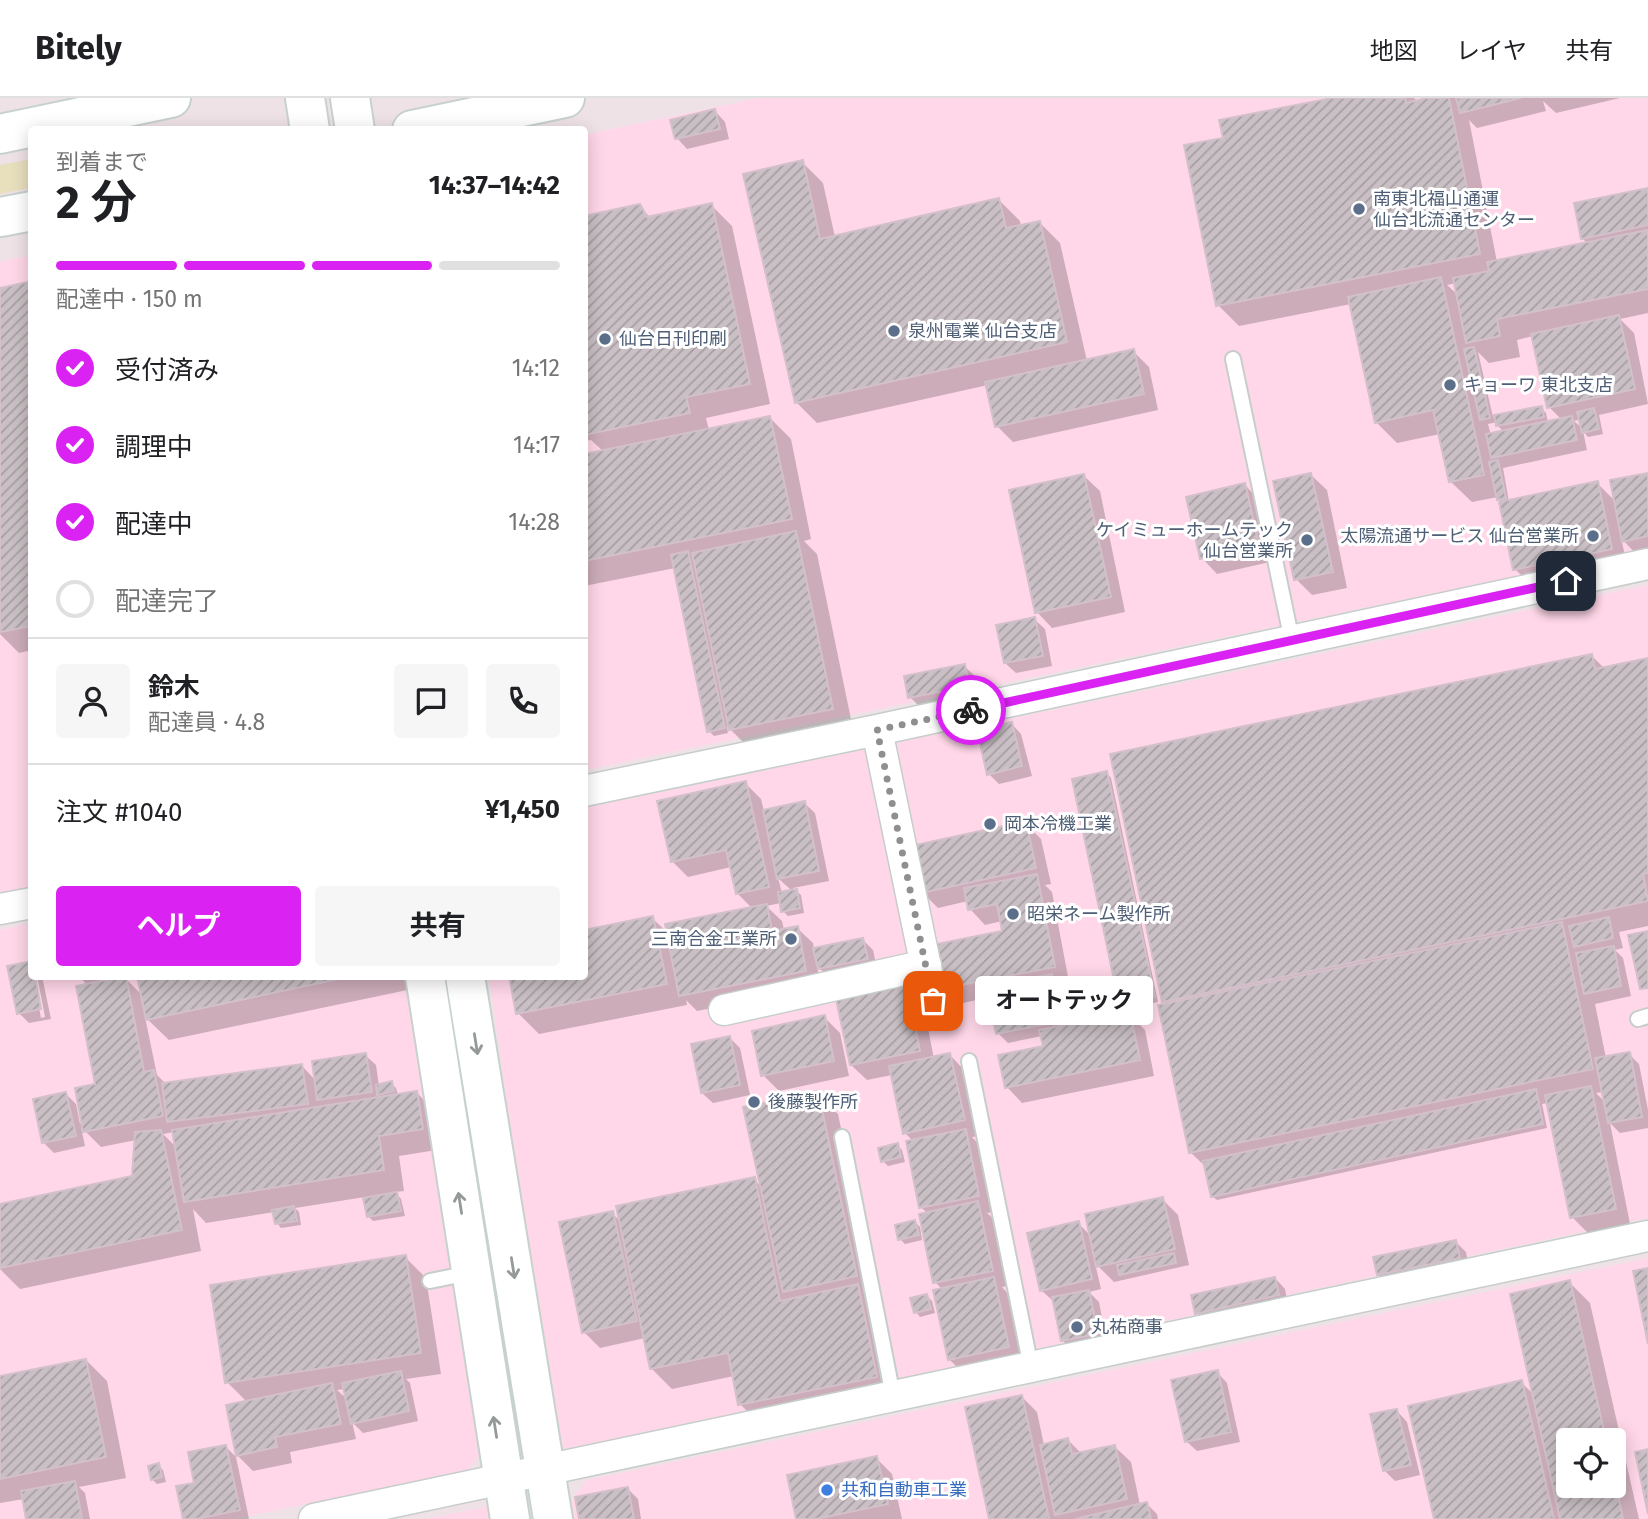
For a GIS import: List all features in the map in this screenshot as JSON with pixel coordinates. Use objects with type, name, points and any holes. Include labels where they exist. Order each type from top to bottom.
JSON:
[{"type":"street","points":[[38,126],[171,98]]},
{"type":"street","points":[[306,98],[310,126]]},
{"type":"street","points":[[350,98],[354,126]]},
{"type":"street","points":[[431,126],[565,98]]},
{"type":"street","points":[[0,134],[28,128]]},
{"type":"street","points":[[0,217],[28,212]]},
{"type":"street","points":[[588,790],[1648,564]]},
{"type":"street","points":[[877,730],[933,1001]]},
{"type":"street","points":[[0,909],[28,904]]},
{"type":"street","points":[[724,1010],[926,965]]},
{"type":"street","points":[[426,980],[510,1519]]},
{"type":"street","points":[[467,980],[553,1519]]},
{"type":"street","points":[[314,1519],[1648,1236]]},
{"type":"lane","points":[[1233,359],[1292,640]]},
{"type":"lane","points":[[968,1061],[1031,1367]]},
{"type":"lane","points":[[842,1137],[893,1396]]},
{"type":"lane","points":[[430,1281],[471,1273]]},
{"type":"shaded area","points":[[759,98],[1648,98],[1648,549],[588,769],[588,134]]},
{"type":"shaded area","points":[[28,160],[28,189],[0,194],[0,165]]},
{"type":"shaded area","points":[[28,256],[28,890],[0,896],[0,262]]},
{"type":"shaded area","points":[[1648,585],[1648,1218],[570,1452],[555,1442],[489,980],[588,980],[588,807]]},
{"type":"shaded area","points":[[28,924],[28,980],[411,980],[483,1449],[468,1470],[235,1519],[0,1519],[0,930]]},
{"type":"shaded area","points":[[1648,1258],[1648,1519],[574,1519],[571,1501],[587,1480]]},
{"type":"shaded area","points":[[487,1507],[489,1519],[425,1519]]},
{"type":"building","points":[[1332,98],[1405,98],[1406,103],[1427,98],[1449,98],[1480,254],[1216,306],[1184,145],[1223,138],[1219,120]]},
{"type":"building","points":[[1456,98],[1521,98],[1460,113]]},
{"type":"building","points":[[715,109],[720,129],[675,139],[670,120]]},
{"type":"building","points":[[803,160],[820,239],[999,198],[1006,228],[1040,221],[1067,342],[795,403],[743,174]]},
{"type":"building","points":[[1648,188],[1648,225],[1581,239],[1574,203]]},
{"type":"building","points":[[712,203],[750,384],[686,397],[690,413],[588,434],[588,215],[640,204],[647,217]]},
{"type":"building","points":[[1648,230],[1648,289],[1497,319],[1500,336],[1466,343],[1453,278],[1489,271],[1487,262]]},
{"type":"building","points":[[1441,277],[1484,475],[1449,482],[1433,410],[1375,423],[1348,297]]},
{"type":"building","points":[[28,282],[28,627],[0,632],[0,288]]},
{"type":"building","points":[[1619,315],[1635,389],[1547,408],[1531,334]]},
{"type":"building","points":[[1474,347],[1490,418],[1480,420],[1464,349]]},
{"type":"building","points":[[1134,349],[1144,394],[995,427],[985,382]]},
{"type":"building","points":[[1542,406],[1544,417],[1496,426],[1494,415]]},
{"type":"building","points":[[1594,408],[1599,429],[1582,433],[1577,412]]},
{"type":"building","points":[[770,416],[792,519],[588,560],[588,453]]},
{"type":"building","points":[[1572,416],[1577,440],[1491,458],[1486,434]]},
{"type":"building","points":[[1498,460],[1506,498],[1497,500],[1489,462]]},
{"type":"building","points":[[1311,473],[1333,572],[1294,580],[1273,481]]},
{"type":"building","points":[[1648,473],[1648,536],[1622,542],[1610,480]]},
{"type":"building","points":[[1084,474],[1111,597],[1035,613],[1009,490]]},
{"type":"building","points":[[1598,481],[1612,549],[1513,570],[1499,502]]},
{"type":"building","points":[[1245,483],[1259,545],[1200,559],[1186,497]]},
{"type":"building","points":[[796,531],[833,709],[729,730],[692,553]]},
{"type":"building","points":[[688,551],[725,728],[707,732],[671,555]]},
{"type":"building","points":[[1035,617],[1043,656],[1004,663],[996,625]]},
{"type":"building","points":[[1592,654],[1595,669],[1648,658],[1648,873],[1643,874],[1648,901],[1162,1002],[1110,754]]},
{"type":"building","points":[[965,664],[969,686],[908,698],[904,676]]},
{"type":"building","points":[[1012,722],[1022,766],[987,775],[977,730]]},
{"type":"building","points":[[1107,771],[1155,997],[1119,1004],[1072,779]]},
{"type":"building","points":[[746,781],[769,887],[736,894],[726,850],[671,862],[657,801]]},
{"type":"building","points":[[805,801],[819,871],[777,879],[763,810]]},
{"type":"building","points":[[1026,821],[1036,868],[921,893],[911,846]]},
{"type":"building","points":[[1037,874],[1055,967],[945,988],[937,944],[1002,931],[997,904],[968,910],[964,888]]},
{"type":"building","points":[[797,889],[800,908],[781,912],[778,892]]},
{"type":"building","points":[[767,904],[772,931],[798,926],[806,971],[679,996],[665,924]]},
{"type":"building","points":[[653,916],[667,984],[516,1014],[510,980],[588,980],[588,929]]},
{"type":"building","points":[[1609,917],[1613,938],[1574,947],[1569,926]]},
{"type":"building","points":[[1562,922],[1593,1069],[1189,1153],[1158,1005]]},
{"type":"building","points":[[1648,931],[1648,988],[1640,989],[1628,935]]},
{"type":"building","points":[[863,938],[868,959],[818,969],[813,948]]},
{"type":"building","points":[[1614,946],[1621,986],[1584,994],[1576,953]]},
{"type":"building","points":[[28,962],[28,980],[36,980],[41,1009],[17,1014],[7,966]]},
{"type":"building","points":[[1052,974],[1061,1021],[996,1034],[987,987]]},
{"type":"building","points":[[106,980],[127,980],[144,1072],[154,1070],[163,1116],[83,1132],[75,1088],[95,1084],[76,986]]},
{"type":"building","points":[[138,980],[334,980],[146,1020]]},
{"type":"building","points":[[907,985],[920,1051],[850,1065],[836,999]]},
{"type":"building","points":[[1130,1012],[1140,1060],[1005,1088],[998,1055],[1043,1046],[1039,1030]]},
{"type":"building","points":[[825,1015],[834,1061],[761,1076],[752,1031]]},
{"type":"building","points":[[730,1036],[740,1085],[701,1093],[691,1044]]},
{"type":"building","points":[[1630,1052],[1642,1117],[1608,1123],[1595,1058]]},
{"type":"building","points":[[366,1053],[372,1092],[317,1100],[312,1061]]},
{"type":"building","points":[[950,1053],[965,1120],[903,1134],[889,1066]]},
{"type":"building","points":[[302,1064],[308,1104],[167,1122],[162,1083]]},
{"type":"building","points":[[392,1081],[394,1091],[377,1095],[376,1085]]},
{"type":"building","points":[[1591,1086],[1616,1209],[1570,1218],[1545,1095]]},
{"type":"building","points":[[1536,1089],[1543,1124],[1211,1197],[1203,1161]]},
{"type":"building","points":[[417,1091],[423,1129],[379,1136],[384,1170],[184,1202],[172,1130]]},
{"type":"building","points":[[818,1091],[857,1276],[783,1292],[743,1107]]},
{"type":"building","points":[[66,1092],[76,1136],[42,1143],[33,1099]]},
{"type":"building","points":[[966,1129],[979,1196],[919,1208],[906,1141]]},
{"type":"building","points":[[161,1130],[182,1230],[0,1268],[0,1204],[132,1176],[135,1132]]},
{"type":"building","points":[[898,1143],[901,1157],[881,1162],[878,1148]]},
{"type":"building","points":[[755,1177],[780,1301],[858,1284],[877,1377],[738,1405],[728,1353],[650,1369],[616,1206]]},
{"type":"building","points":[[397,1192],[401,1211],[367,1217],[363,1198]]},
{"type":"building","points":[[1163,1197],[1175,1249],[1096,1267],[1085,1214]]},
{"type":"building","points":[[978,1201],[993,1271],[933,1283],[919,1214]]},
{"type":"building","points":[[294,1206],[297,1221],[275,1224],[272,1210]]},
{"type":"building","points":[[613,1211],[637,1321],[582,1333],[559,1222]]},
{"type":"building","points":[[915,1220],[919,1235],[898,1240],[895,1225]]},
{"type":"building","points":[[1079,1221],[1092,1279],[1040,1291],[1027,1233]]},
{"type":"building","points":[[1456,1240],[1460,1258],[1377,1275],[1373,1257]]},
{"type":"building","points":[[1174,1253],[1176,1263],[1119,1275],[1117,1265]]},
{"type":"building","points":[[406,1255],[421,1353],[225,1383],[210,1285]]},
{"type":"building","points":[[1648,1268],[1648,1344],[1633,1271]]},
{"type":"building","points":[[994,1277],[1009,1347],[948,1360],[933,1290]]},
{"type":"building","points":[[1275,1277],[1279,1295],[1195,1314],[1191,1295]]},
{"type":"building","points":[[1570,1280],[1603,1428],[1556,1428],[1556,1498],[1619,1498],[1623,1519],[1560,1519],[1510,1294]]},
{"type":"building","points":[[1089,1290],[1098,1334],[1061,1341],[1052,1297]]},
{"type":"building","points":[[927,1294],[931,1309],[914,1313],[910,1298]]},
{"type":"building","points":[[86,1359],[106,1457],[0,1479],[0,1376]]},
{"type":"building","points":[[1218,1370],[1231,1432],[1185,1442],[1171,1380]]},
{"type":"building","points":[[401,1371],[409,1411],[351,1424],[342,1383]]},
{"type":"building","points":[[1522,1380],[1554,1519],[1434,1519],[1408,1406]]},
{"type":"building","points":[[332,1383],[341,1424],[275,1437],[277,1447],[236,1456],[226,1405]]},
{"type":"building","points":[[1022,1395],[1049,1519],[989,1519],[965,1407]]},
{"type":"building","points":[[1397,1409],[1411,1465],[1383,1471],[1370,1414]]},
{"type":"building","points":[[1068,1438],[1072,1454],[1115,1445],[1127,1499],[1055,1515],[1040,1445]]},
{"type":"building","points":[[226,1445],[240,1510],[183,1519],[176,1486],[194,1483],[188,1452]]},
{"type":"building","points":[[1648,1449],[1648,1514],[1635,1452]]},
{"type":"building","points":[[877,1456],[888,1504],[816,1519],[796,1519],[787,1475]]},
{"type":"building","points":[[159,1463],[162,1477],[151,1480],[148,1466]]},
{"type":"building","points":[[75,1481],[82,1519],[26,1519],[21,1491]]},
{"type":"building","points":[[628,1487],[634,1519],[579,1519],[575,1497]]},
{"type":"building","points":[[1147,1502],[1151,1519],[1075,1519]]},
{"type":"way so far","points":[[933,1001],[877,730],[971,710]]},
{"type":"place","name":"南東北福山通運 仙台北流通センター","points":[[1359,209]]},
{"type":"place","name":"泉州電業 仙台支店","points":[[894,331]]},
{"type":"place","name":"仙台日刊印刷","points":[[605,339]]},
{"type":"place","name":"キョーワ 東北支店","points":[[1450,385]]},
{"type":"place","name":"太陽流通サービス 仙台営業所","points":[[1593,536]]},
{"type":"place","name":"ケイミューホームテック 仙台営業所","points":[[1307,540]]},
{"type":"place","name":"岡本冷機工業","points":[[990,824]]},
{"type":"place","name":"昭栄ネーム製作所","points":[[1013,914]]},
{"type":"place","name":"三南合金工業所","points":[[791,939]]},
{"type":"place","name":"オートテック","points":[[933,1001]]},
{"type":"place","name":"後藤製作所","points":[[754,1102]]},
{"type":"place","name":"丸祐商事","points":[[1077,1327]]},
{"type":"place","name":"共和自動車工業","points":[[827,1490]]},
{"type":"route","points":[[971,710],[1566,581]]}]
